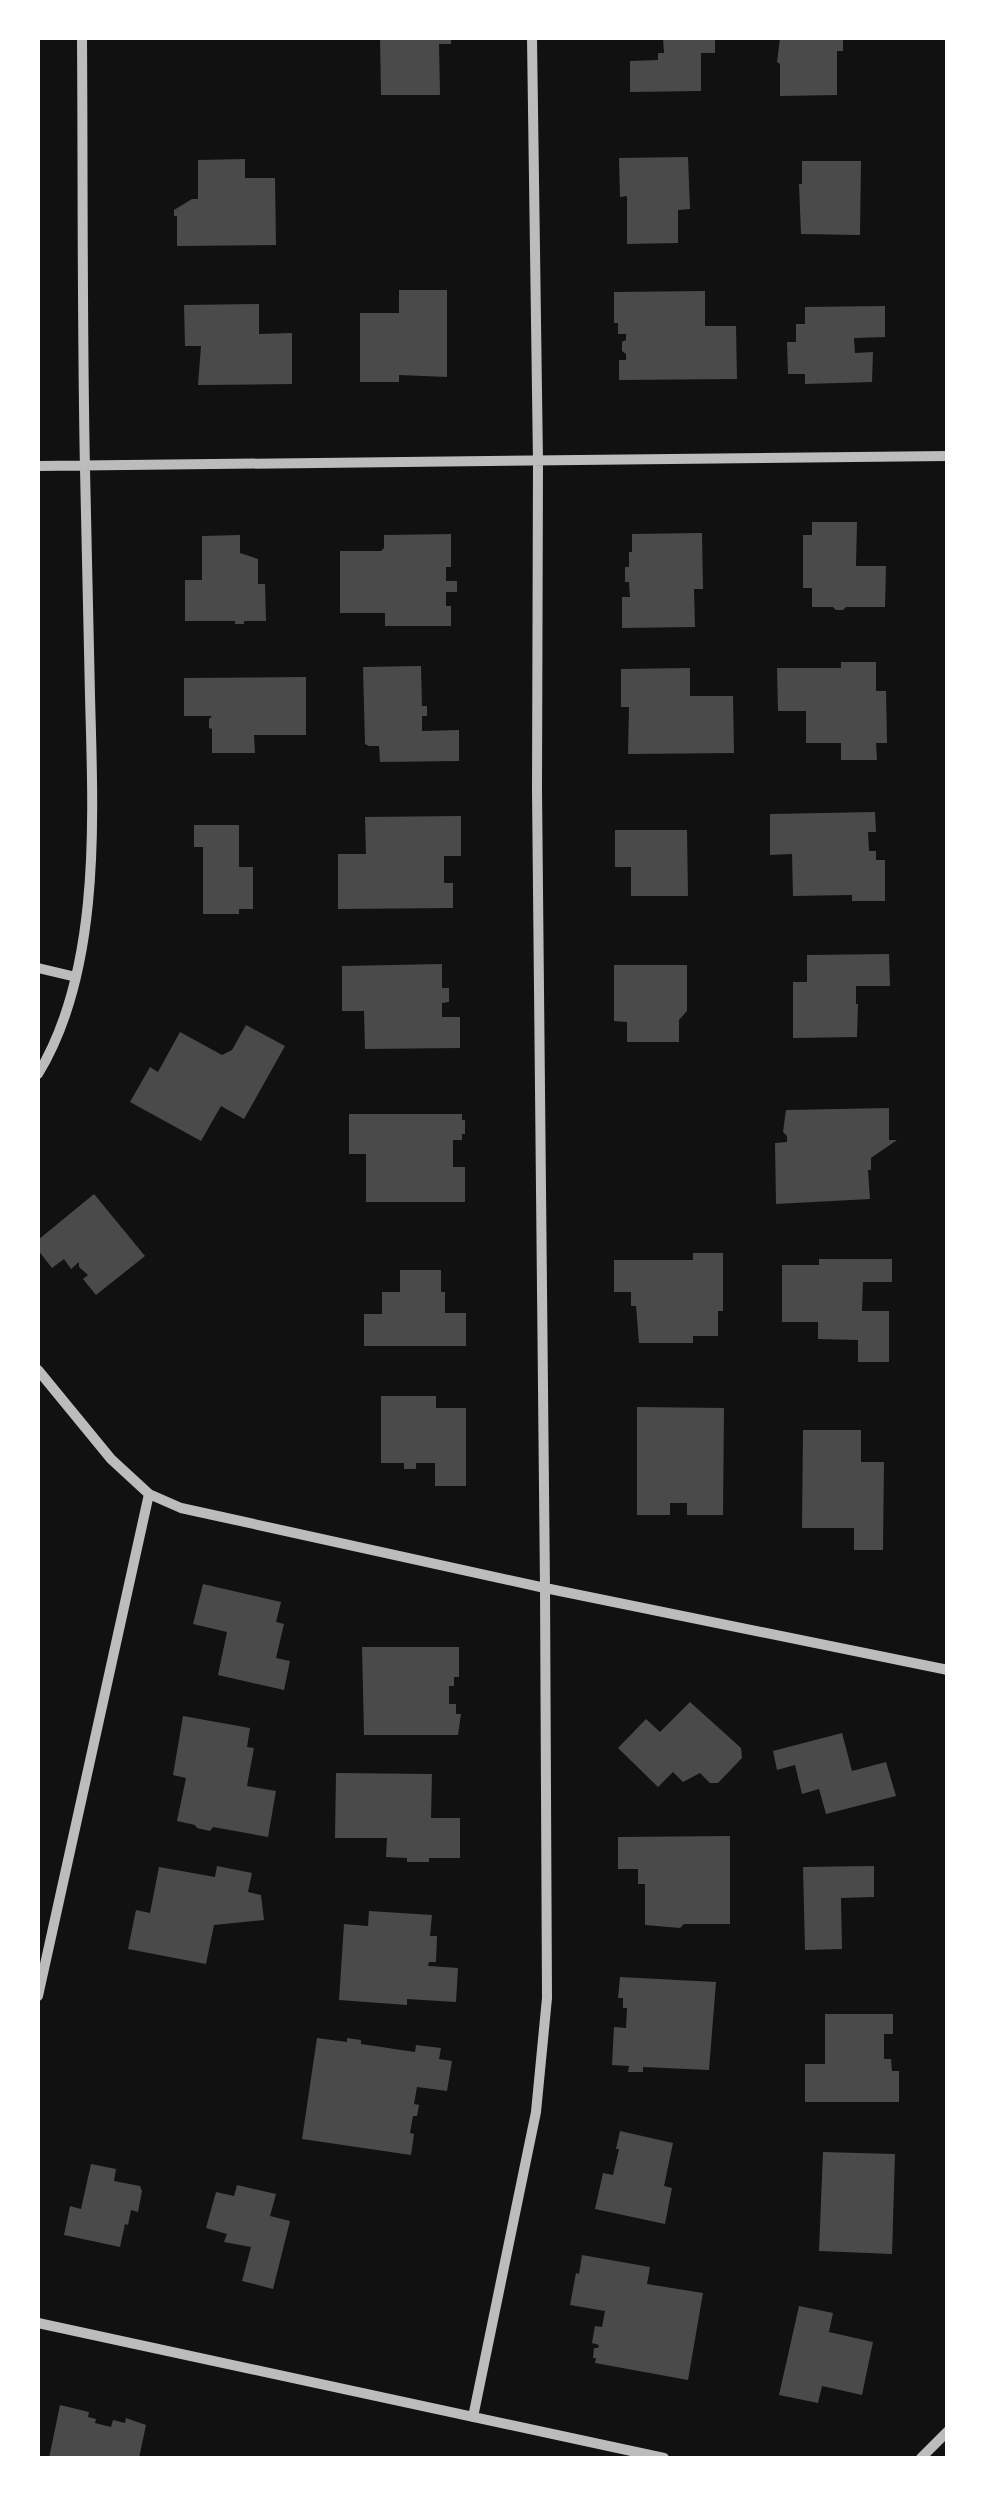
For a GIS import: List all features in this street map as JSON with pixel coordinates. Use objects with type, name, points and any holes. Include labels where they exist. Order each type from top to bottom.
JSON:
[{"type":"street","points":[[38,1074],[62,1023],[76,976],[91,850],[82,38]]},
{"type":"street","points":[[473,2416],[536,2112],[547,1998],[532,38]]},
{"type":"street","points":[[38,466],[948,456]]},
{"type":"street","points":[[38,968],[76,976]]},
{"type":"street","points":[[38,1370],[111,1459],[149,1494],[182,1508],[948,1670]]},
{"type":"street","points":[[38,1996],[149,1494]]},
{"type":"street","points":[[38,2323],[664,2458]]},
{"type":"street","points":[[921,2458],[948,2431]]},
{"type":"building","points":[[380,38],[451,38],[451,44],[439,44],[440,95],[381,95]]},
{"type":"building","points":[[663,38],[715,38],[715,53],[701,53],[701,91],[630,92],[630,61],[658,60],[658,53],[664,53]]},
{"type":"building","points":[[780,38],[843,38],[843,51],[837,51],[837,95],[780,96]]},
{"type":"building","points":[[688,157],[690,209],[678,210],[678,243],[627,244],[627,196],[620,197],[619,158]]},
{"type":"building","points":[[245,159],[245,178],[275,178],[276,245],[177,246],[174,210],[198,199],[198,160]]},
{"type":"building","points":[[802,161],[861,161],[860,235],[801,234]]},
{"type":"building","points":[[399,290],[447,290],[447,377],[399,375],[399,382],[360,382],[360,313],[399,313]]},
{"type":"building","points":[[705,291],[705,326],[736,326],[737,379],[619,380],[619,360],[626,360],[622,342],[626,334],[618,334],[618,323],[614,323],[614,292]]},
{"type":"building","points":[[259,304],[259,334],[292,333],[292,384],[198,385],[201,346],[185,346],[184,305]]},
{"type":"building","points":[[885,306],[885,337],[854,338],[855,353],[873,352],[872,382],[805,384],[805,374],[788,374],[787,342],[796,342],[796,324],[805,324],[805,307]]},
{"type":"building","points":[[812,522],[857,522],[856,566],[886,566],[885,607],[812,607],[812,588],[803,588],[803,535],[812,535]]},
{"type":"building","points":[[702,533],[703,589],[694,589],[695,627],[622,628],[622,597],[630,597],[625,567],[629,567],[632,534]]},
{"type":"building","points":[[451,534],[451,567],[446,567],[446,581],[457,581],[457,592],[446,592],[451,626],[385,626],[385,613],[340,613],[340,551],[381,551],[384,535]]},
{"type":"building","points":[[240,535],[240,553],[258,559],[258,584],[265,584],[266,621],[185,621],[185,580],[202,580],[202,536]]},
{"type":"building","points":[[841,662],[876,662],[876,691],[886,691],[887,743],[876,743],[877,760],[841,760],[841,743],[806,743],[806,711],[778,711],[777,668],[841,668]]},
{"type":"building","points":[[421,666],[422,706],[427,706],[422,731],[459,730],[459,761],[380,762],[379,746],[365,744],[363,667]]},
{"type":"building","points":[[690,668],[690,696],[733,696],[734,753],[628,754],[629,707],[621,707],[621,669]]},
{"type":"building","points":[[306,677],[306,735],[254,735],[255,753],[212,753],[212,716],[184,716],[184,678]]},
{"type":"building","points":[[875,812],[876,832],[868,832],[869,851],[876,851],[876,860],[885,860],[885,901],[852,901],[852,895],[793,896],[792,854],[770,855],[770,814]]},
{"type":"building","points":[[461,816],[461,856],[444,856],[444,883],[453,883],[453,908],[338,909],[338,854],[366,854],[365,817]]},
{"type":"building","points":[[194,825],[239,825],[239,867],[253,867],[253,909],[239,909],[239,914],[203,914],[203,847],[194,847]]},
{"type":"building","points":[[615,830],[687,830],[688,896],[631,896],[631,867],[615,867]]},
{"type":"building","points":[[889,954],[890,986],[856,986],[857,1037],[793,1038],[793,982],[807,982],[807,955]]},
{"type":"building","points":[[442,964],[442,988],[449,988],[449,1002],[442,1003],[442,1017],[460,1017],[460,1048],[365,1049],[364,1011],[342,1011],[342,966]]},
{"type":"building","points":[[614,965],[687,965],[687,1011],[679,1020],[679,1042],[627,1042],[627,1022],[614,1021]]},
{"type":"building","points":[[246,1025],[285,1046],[244,1119],[221,1106],[201,1141],[130,1102],[150,1067],[158,1072],[180,1032],[222,1055],[232,1050]]},
{"type":"building","points":[[889,1108],[889,1140],[897,1140],[871,1158],[870,1199],[776,1204],[775,1143],[787,1142],[783,1132],[786,1110]]},
{"type":"building","points":[[349,1114],[462,1114],[465,1134],[462,1140],[453,1140],[453,1167],[465,1167],[465,1202],[366,1202],[366,1154],[349,1154]]},
{"type":"building","points":[[94,1194],[145,1256],[96,1295],[83,1279],[88,1275],[79,1262],[71,1269],[64,1259],[52,1268],[38,1250],[38,1240]]},
{"type":"building","points":[[693,1253],[723,1253],[723,1311],[718,1311],[718,1336],[693,1336],[693,1343],[639,1343],[631,1292],[614,1292],[614,1260],[693,1260]]},
{"type":"building","points":[[819,1259],[892,1259],[892,1282],[863,1282],[862,1311],[889,1311],[889,1362],[858,1362],[858,1340],[818,1339],[818,1322],[782,1322],[782,1265],[819,1265]]},
{"type":"building","points":[[400,1270],[441,1270],[445,1313],[466,1313],[466,1346],[364,1346],[364,1314],[382,1314],[382,1292],[400,1292]]},
{"type":"building","points":[[381,1396],[436,1396],[436,1408],[466,1408],[466,1486],[435,1486],[435,1463],[416,1463],[416,1469],[404,1469],[404,1463],[381,1463]]},
{"type":"building","points":[[637,1407],[724,1408],[723,1515],[687,1515],[687,1503],[670,1503],[670,1515],[637,1515]]},
{"type":"building","points":[[803,1430],[861,1430],[861,1462],[884,1462],[883,1550],[854,1550],[854,1528],[802,1528]]},
{"type":"building","points":[[203,1584],[281,1602],[276,1622],[284,1624],[276,1658],[290,1661],[284,1690],[218,1675],[227,1632],[193,1624]]},
{"type":"building","points":[[362,1647],[459,1647],[459,1677],[454,1677],[454,1686],[449,1686],[449,1704],[456,1704],[456,1714],[461,1714],[458,1735],[364,1735]]},
{"type":"building","points":[[690,1702],[741,1748],[742,1758],[718,1783],[710,1783],[700,1773],[683,1782],[673,1772],[658,1787],[618,1748],[646,1719],[660,1732]]},
{"type":"building","points":[[183,1716],[250,1728],[247,1747],[254,1748],[247,1786],[276,1791],[268,1837],[213,1827],[210,1831],[177,1821],[186,1778],[173,1775]]},
{"type":"building","points":[[842,1733],[852,1771],[886,1762],[896,1796],[826,1814],[819,1789],[802,1794],[795,1765],[777,1770],[773,1751]]},
{"type":"building","points":[[336,1773],[432,1774],[431,1818],[460,1818],[460,1858],[407,1862],[407,1858],[386,1857],[387,1838],[335,1838]]},
{"type":"building","points":[[730,1836],[730,1924],[684,1924],[680,1928],[645,1925],[645,1884],[638,1884],[638,1869],[618,1869],[618,1837]]},
{"type":"building","points":[[217,1866],[252,1873],[248,1892],[261,1895],[264,1920],[214,1925],[206,1964],[128,1949],[136,1910],[150,1913],[159,1867],[215,1877]]},
{"type":"building","points":[[874,1866],[874,1897],[841,1898],[842,1949],[805,1950],[803,1867]]},
{"type":"building","points":[[369,1911],[432,1915],[430,1936],[437,1936],[436,1962],[429,1962],[428,1966],[458,1968],[456,2002],[407,1999],[407,2005],[339,2000],[344,1924],[368,1926]]},
{"type":"building","points":[[620,1977],[716,1982],[709,2070],[643,2067],[643,2072],[628,2072],[629,2066],[612,2065],[614,2027],[626,2028],[627,2008],[623,2008],[623,1998],[618,1998]]},
{"type":"building","points":[[825,2014],[893,2014],[893,2034],[884,2034],[884,2059],[891,2059],[892,2071],[899,2071],[899,2102],[805,2102],[805,2064],[825,2064]]},
{"type":"building","points":[[317,2038],[361,2040],[361,2044],[415,2052],[416,2045],[441,2048],[439,2059],[452,2061],[447,2091],[417,2087],[414,2104],[419,2105],[410,2133],[414,2134],[411,2155],[302,2139]]},
{"type":"building","points":[[620,2131],[673,2143],[664,2186],[672,2188],[665,2224],[595,2209],[603,2173],[613,2175]]},
{"type":"building","points":[[823,2152],[895,2154],[892,2254],[819,2251]]},
{"type":"building","points":[[91,2164],[116,2169],[114,2181],[140,2186],[142,2191],[138,2212],[131,2210],[120,2247],[64,2235],[70,2206],[81,2209]]},
{"type":"building","points":[[237,2185],[276,2194],[270,2216],[290,2221],[273,2289],[242,2281],[251,2247],[224,2242],[227,2234],[206,2228],[216,2192],[234,2196]]},
{"type":"building","points":[[582,2255],[650,2267],[647,2284],[703,2293],[688,2380],[595,2363],[594,2348],[599,2345],[592,2343],[595,2326],[602,2327],[605,2311],[570,2305]]},
{"type":"building","points":[[799,2306],[833,2313],[829,2332],[873,2342],[862,2395],[822,2386],[818,2403],[779,2395]]},
{"type":"building","points":[[60,2405],[89,2412],[88,2417],[96,2419],[95,2423],[111,2427],[113,2420],[125,2423],[126,2418],[146,2425],[139,2458],[49,2458]]}]
